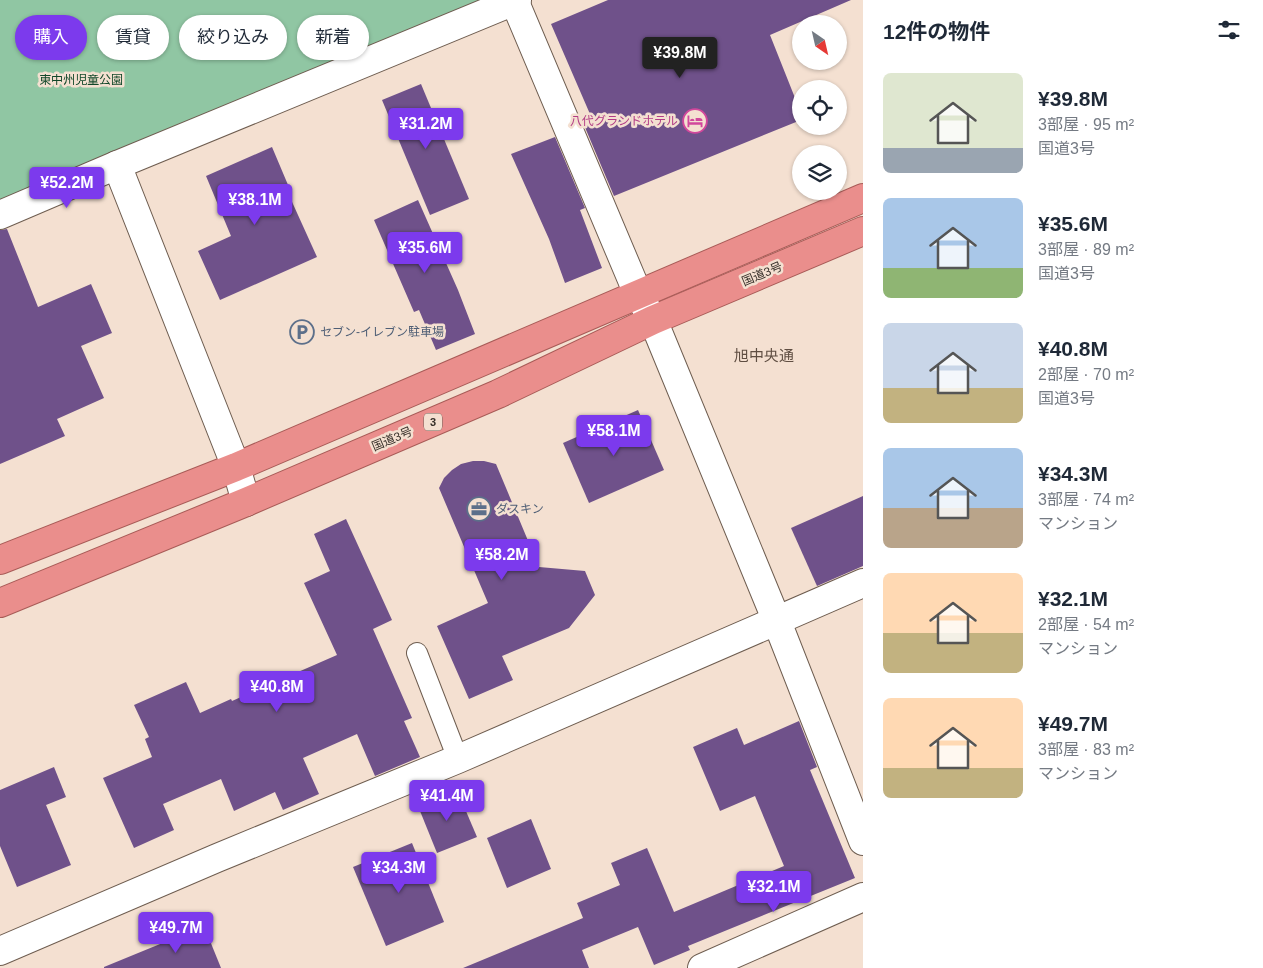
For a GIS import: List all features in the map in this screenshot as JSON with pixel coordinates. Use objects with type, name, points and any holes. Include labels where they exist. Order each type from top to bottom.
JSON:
[{"type":"highway","points":[[0,560],[236,467],[863,198]]},
{"type":"highway","name":"国道3号","points":[[0,603],[246,502],[498,394],[653,320],[863,231]]},
{"type":"street","points":[[0,215],[515,0],[638,294],[653,320],[776,619],[863,841]]},
{"type":"street","points":[[117,165],[236,467],[246,502]]},
{"type":"street","points":[[0,951],[217,858],[458,759],[776,619],[863,583]]},
{"type":"street","points":[[702,968],[863,897]]},
{"type":"street","points":[[0,964],[2,968]]},
{"type":"lane","points":[[417,653],[458,759]]},
{"type":"green space","name":"東中州児童公園","points":[[0,0],[487,0],[369,48],[369,15],[297,15],[297,60],[341,60],[0,200]]},
{"type":"building","points":[[608,0],[851,0],[816,15],[792,15],[792,25],[770,35],[792,90],[792,124],[614,196],[584,125],[593,121],[551,24]]},
{"type":"building","points":[[421,84],[469,199],[430,215],[382,100]]},
{"type":"building","points":[[555,137],[585,208],[580,210],[602,268],[565,283],[549,239],[511,154]]},
{"type":"building","points":[[272,147],[291,192],[288,193],[317,257],[220,300],[198,251],[231,236],[206,176]]},
{"type":"building","points":[[418,200],[458,290],[475,334],[436,350],[419,310],[414,312],[374,220]]},
{"type":"building","points":[[7,229],[38,307],[91,284],[112,333],[81,346],[104,398],[57,419],[65,436],[0,464],[0,230]]},
{"type":"building","points":[[638,410],[664,470],[589,503],[563,443]]},
{"type":"building","points":[[473,461],[496,464],[539,567],[585,571],[595,595],[569,628],[502,656],[513,680],[469,699],[437,626],[488,603],[439,488],[444,478],[452,470],[461,464]]},
{"type":"building","points":[[863,496],[863,566],[817,586],[791,528]]},
{"type":"building","points":[[346,519],[392,620],[373,629],[412,718],[404,721],[420,757],[375,776],[357,734],[303,758],[319,794],[283,810],[275,792],[234,811],[221,779],[163,804],[174,830],[134,848],[103,778],[152,757],[145,739],[149,737],[134,705],[186,682],[200,713],[337,655],[304,583],[330,571],[314,534]]},
{"type":"building","points":[[799,721],[817,767],[810,770],[855,878],[688,946],[690,950],[654,965],[638,927],[582,950],[589,968],[463,968],[583,918],[577,903],[620,885],[611,863],[647,848],[674,912],[784,866],[755,796],[720,811],[693,747],[737,728],[744,745]]},
{"type":"building","points":[[54,767],[66,797],[46,805],[71,865],[17,887],[0,846],[0,790]]},
{"type":"building","points":[[457,790],[477,837],[437,853],[418,806]]},
{"type":"building","points":[[531,819],[551,869],[507,888],[487,838]]},
{"type":"building","points":[[412,843],[444,922],[386,946],[353,867]]},
{"type":"building","points":[[204,926],[221,968],[104,968],[104,967]]},
{"type":"place","name":"八代グランドホテル","points":[[695,121]]},
{"type":"place","name":"セブン-イレブン駐車場","points":[[302,332]]},
{"type":"place","name":"ダスキン","points":[[479,509]]},
{"type":"district","name":"旭中央通","points":[[764,356]]}]
